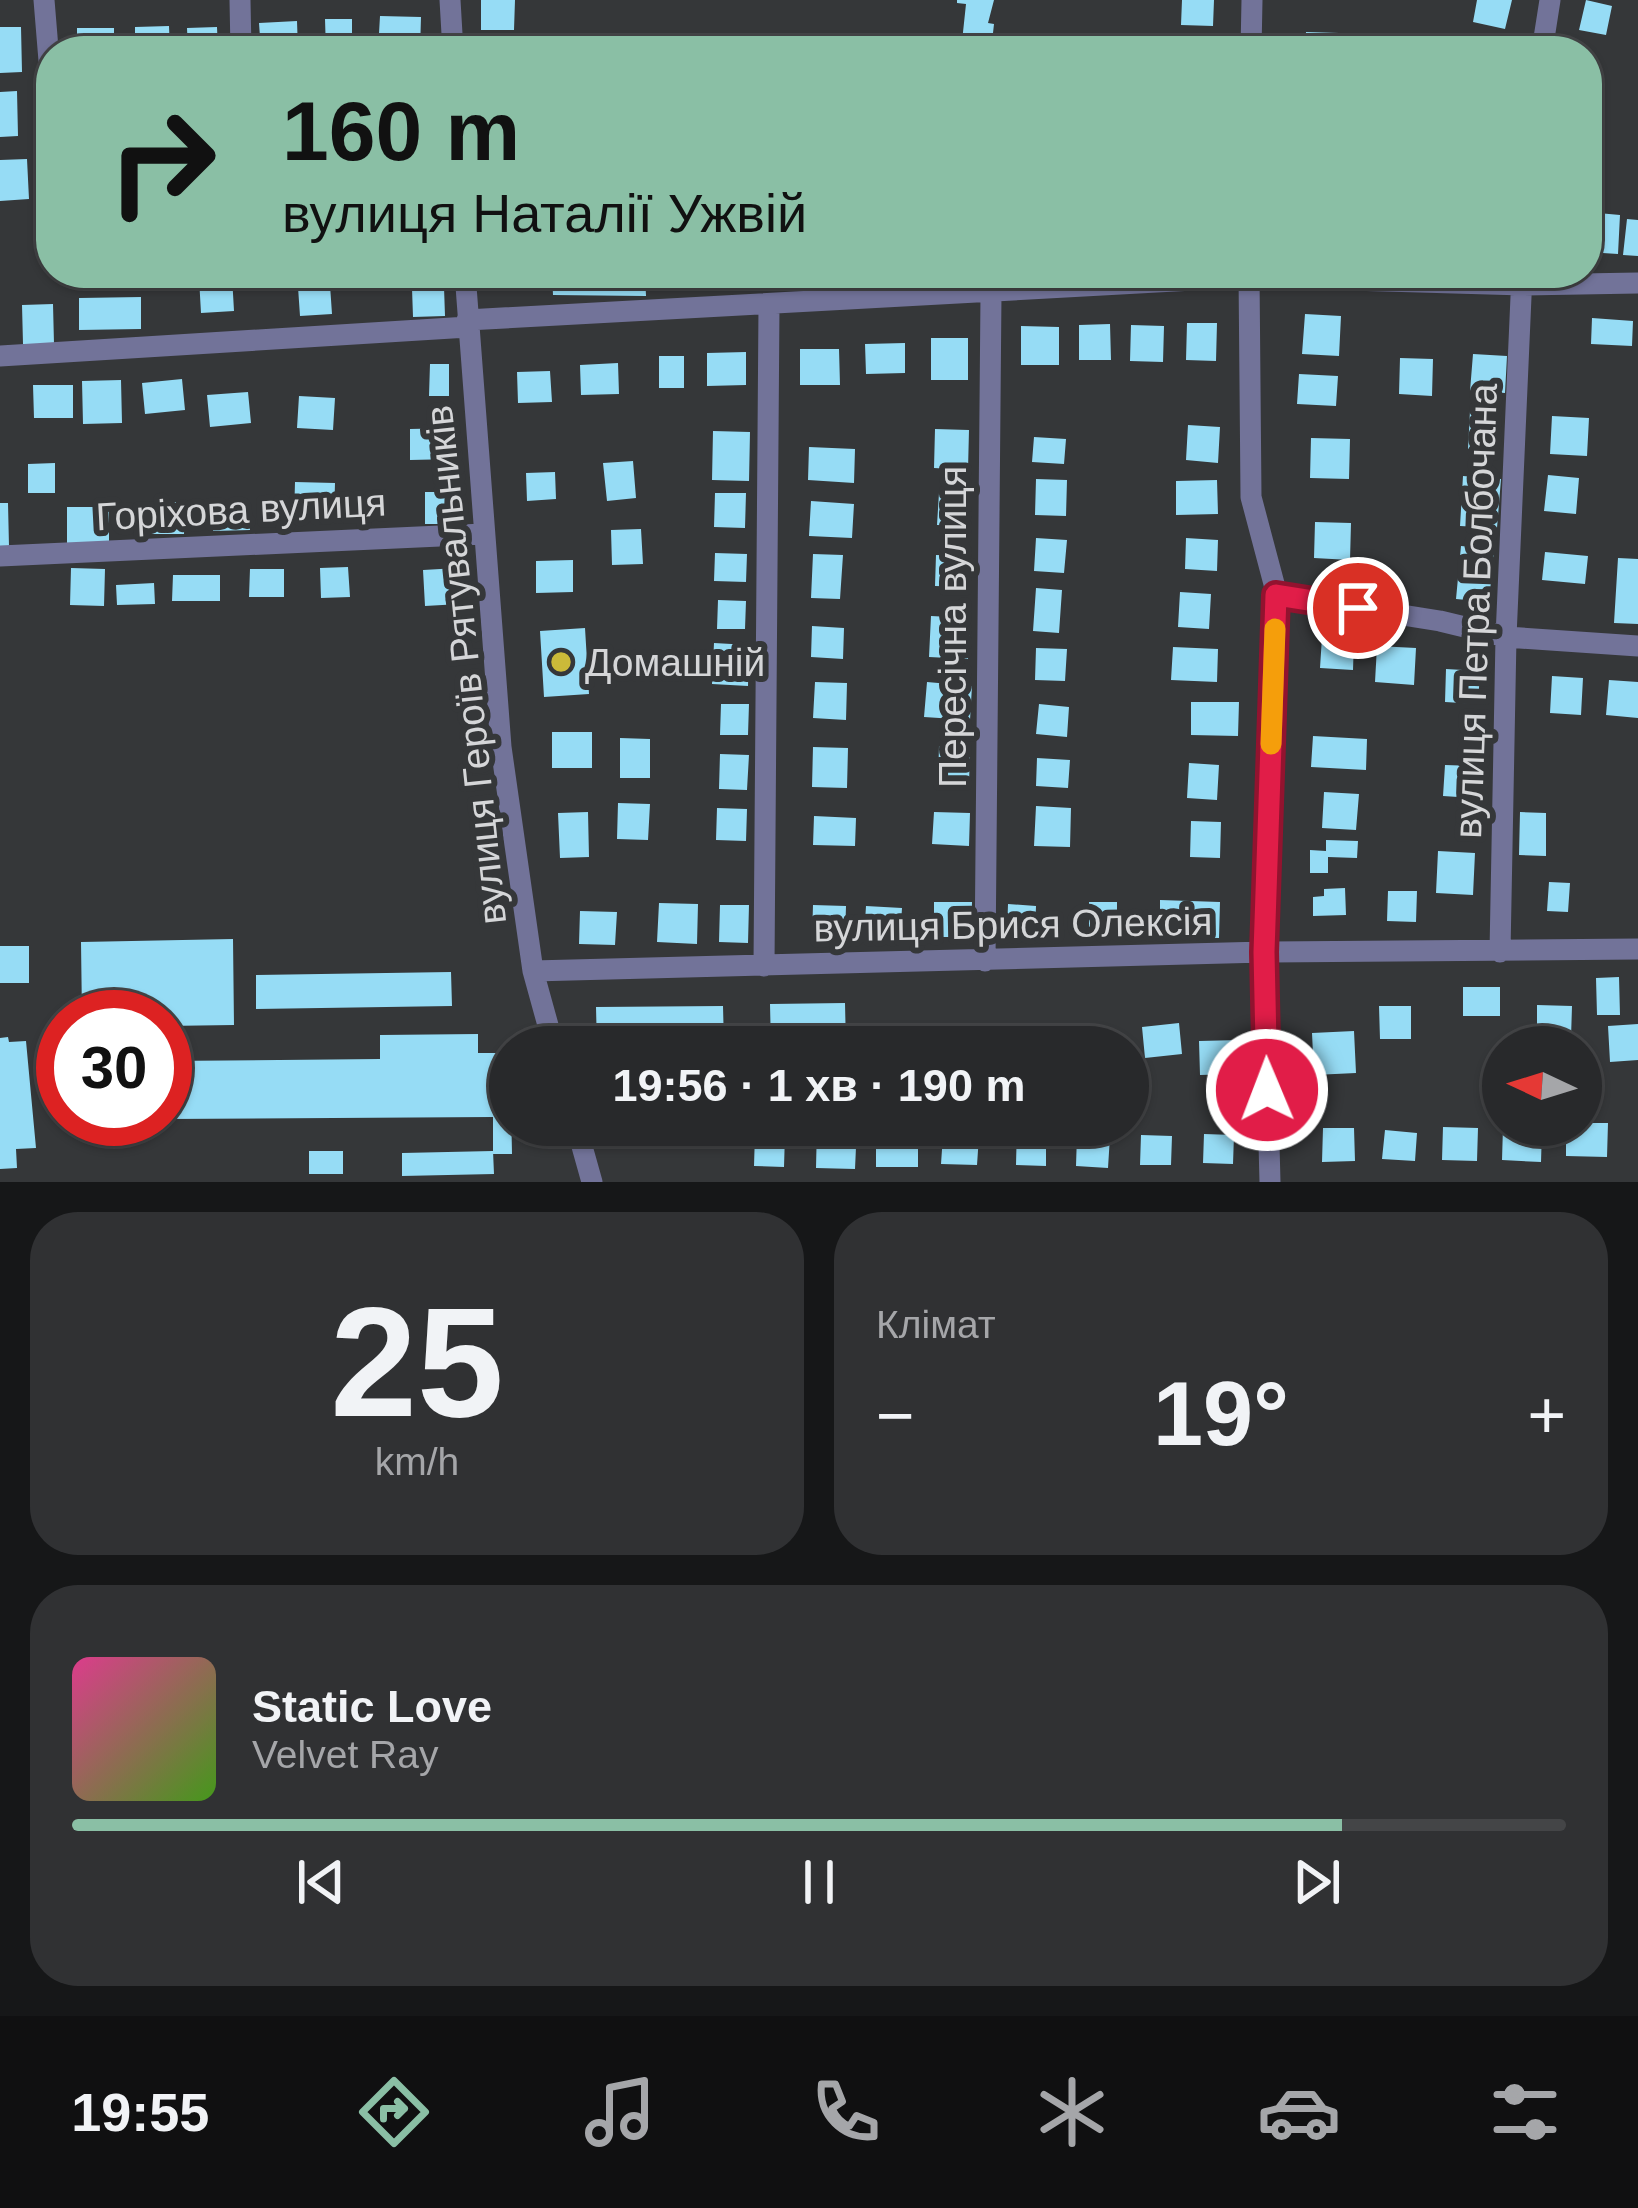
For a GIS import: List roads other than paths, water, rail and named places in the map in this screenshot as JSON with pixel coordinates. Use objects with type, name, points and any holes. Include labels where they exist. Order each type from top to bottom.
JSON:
[{"type":"street","points":[[44,0],[47,36]]},
{"type":"street","points":[[240,0],[241,36]]},
{"type":"street","points":[[450,0],[452,36]]},
{"type":"street","points":[[1251,36],[1252,0]]},
{"type":"street","points":[[1544,36],[1550,0]]},
{"type":"street","points":[[1602,282],[1638,283]]},
{"type":"street","name":"вулиця Героїв Рятувальників","points":[[466,288],[501,747],[533,971],[548,1026]]},
{"type":"street","points":[[0,356],[1072,288]]},
{"type":"street","points":[[1249,288],[1251,497],[1276,595],[1264,952],[1270,1182]]},
{"type":"street","name":"вулиця Петра Болбочана","points":[[1501,952],[1506,637],[1523,288]]},
{"type":"street","name":"Пересічна вулиця","points":[[986,961],[991,294]]},
{"type":"street","points":[[764,966],[769,305]]},
{"type":"street","name":"Горіхова вулиця","points":[[0,556],[484,534]]},
{"type":"street","points":[[1276,595],[1440,621],[1506,637],[1638,646]]},
{"type":"street","name":"вулиця Брися Олексія","points":[[533,971],[1264,952],[1638,949]]},
{"type":"street","points":[[582,1146],[592,1182]]},
{"type":"place","name":"Домашній","points":[[561,662]]}]
